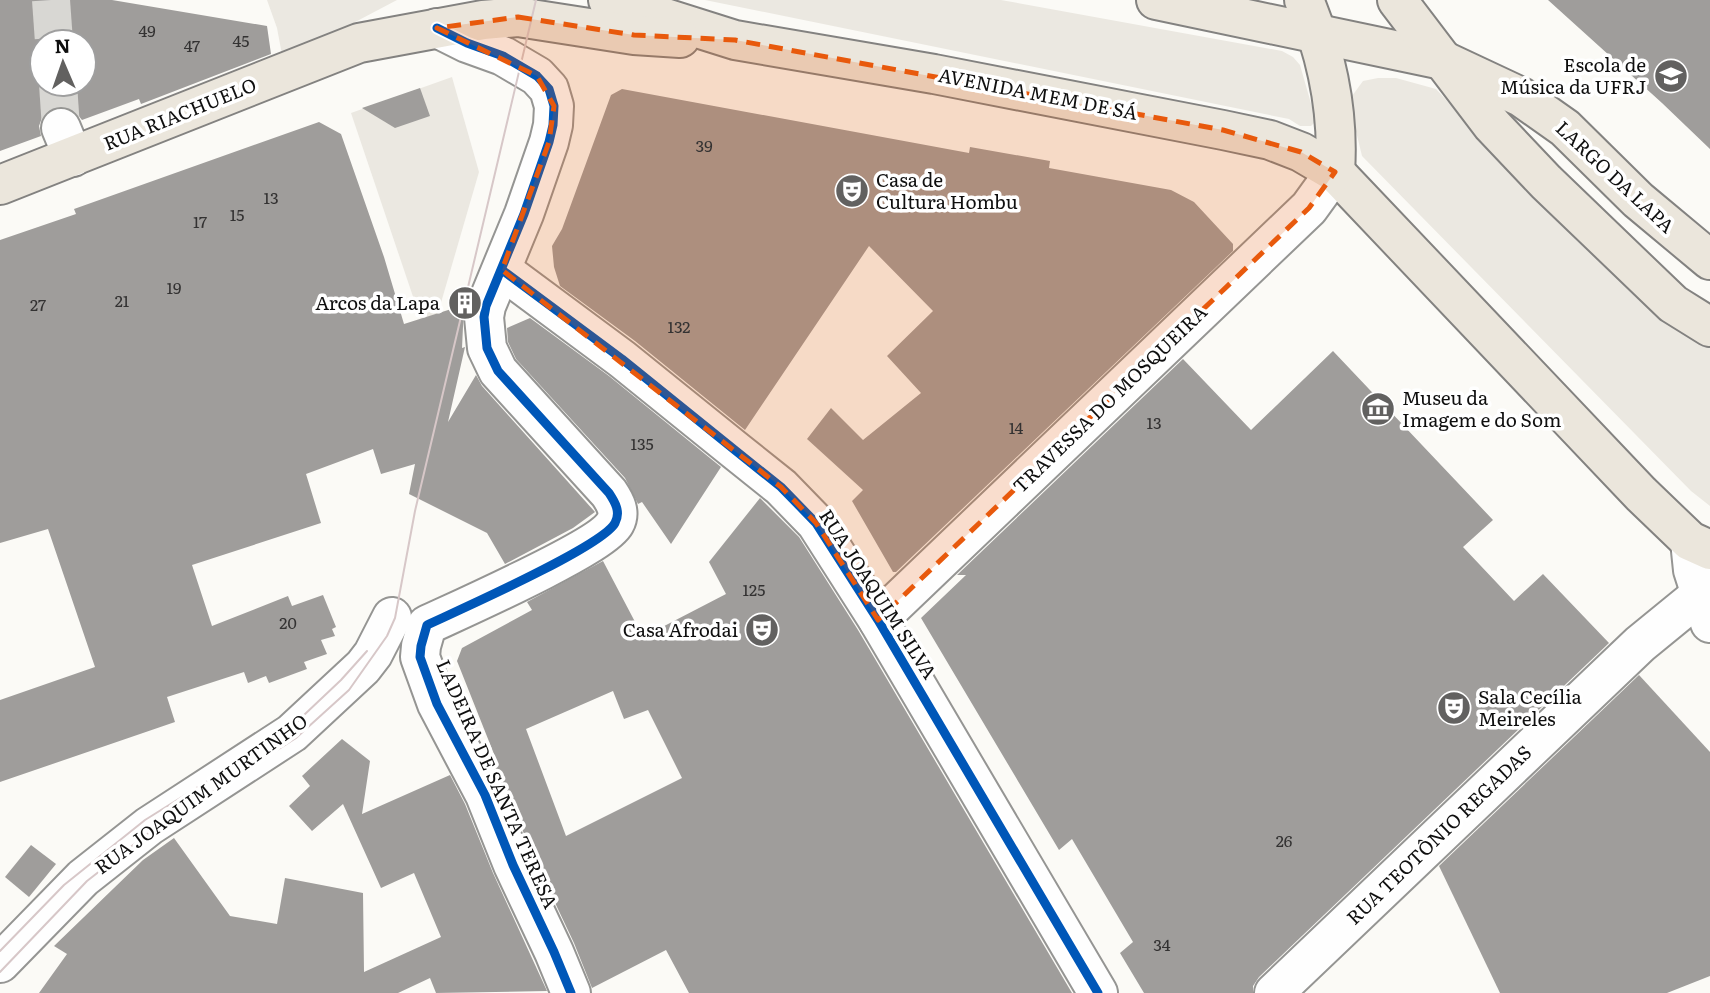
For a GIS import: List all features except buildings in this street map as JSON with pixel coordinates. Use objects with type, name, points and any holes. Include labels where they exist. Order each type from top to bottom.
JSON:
[{"type":"main road","name":"AVENIDA MEM DE SÁ","points":[[608,0],[735,40]]},
{"type":"main road","points":[[1156,0],[1311,17],[1442,60]]},
{"type":"main road","points":[[1397,0],[1492,125],[1546,183],[1673,304],[1710,327]]},
{"type":"main road","name":"AVENIDA MEM DE SÁ","points":[[428,12],[518,17],[634,35],[735,40],[934,74],[1223,130],[1269,140],[1301,152],[1335,172],[1632,484],[1700,545]]},
{"type":"main road","name":"RUA RIACHUELO","points":[[0,185],[67,142],[359,43],[428,12]]},
{"type":"main road","points":[[1311,17],[1332,99],[1337,137],[1335,172]]},
{"type":"main road","name":"LARGO DA LAPA","points":[[1442,60],[1521,97],[1545,113],[1583,144],[1658,218],[1710,260]]},
{"type":"street","name":"LADEIRA DE SANTA TERESA","points":[[428,12],[467,43],[503,56],[537,76],[549,89],[554,106],[549,142],[484,317],[487,348],[499,371],[609,493],[617,506],[615,523],[607,532],[574,554],[427,625],[421,646],[421,657],[437,704],[485,795],[570,993]]},
{"type":"street","name":"TRAVESSA DO MOSQUEIRA","points":[[878,620],[1309,208],[1335,172]]},
{"type":"street","name":"RUA JOAQUIM SILVA","points":[[502,270],[622,359],[780,487],[816,523],[878,620],[1098,993]]},
{"type":"street","points":[[1700,545],[1693,570],[1705,609]]},
{"type":"street","name":"RUA TEOTÔNIO REGADAS","points":[[1274,993],[1640,644],[1705,609]]},
{"type":"street","name":"RUA JOAQUIM MURTINHO","points":[[0,963],[90,872],[149,826],[292,733],[363,667],[373,654],[392,617]]},
{"type":"highlighted area","points":[[518,17],[634,35],[735,40],[1223,130],[1301,152],[1335,172],[1309,208],[878,620],[816,523],[781,487],[502,270],[549,142],[554,106],[537,76],[437,28]]},
{"type":"shaded area","points":[[267,0],[397,0],[283,60],[277,28]]},
{"type":"shaded area","points":[[705,0],[1001,0],[1282,51],[1300,65],[1316,121],[1311,126],[1300,126],[1289,119]]},
{"type":"shaded area","points":[[452,77],[479,172],[429,344],[351,113]]},
{"type":"shaded area","points":[[1396,78],[1436,89],[1577,241],[1684,330],[1710,342],[1710,506],[1691,491],[1362,156],[1354,123],[1352,96],[1363,81]]},
{"type":"tunnel","points":[[51,0],[53,28]]},
{"type":"tunnel","points":[[59,98],[61,128]]},
{"type":"tram line","points":[[0,972],[87,881],[151,831],[296,738],[349,690],[387,636],[395,618],[415,511],[536,0]]},
{"type":"tram line","points":[[0,951],[64,885],[145,820],[286,732],[341,680],[367,651]]},
{"type":"cycle path","points":[[437,28],[503,56],[537,76],[549,89],[554,106],[549,142],[524,214],[486,306],[484,317],[487,348],[498,371],[609,493],[617,511],[615,523],[605,534],[585,547],[427,625],[421,646],[420,657],[437,704],[485,795],[513,865],[571,993]]},
{"type":"cycle path","points":[[502,270],[622,359],[781,487],[816,523],[878,620],[1098,993]]},
{"type":"place","name":"Escola de Música da UFRJ","points":[[1671,76]]},
{"type":"place","name":"Casa de Cultura Hombu","points":[[852,191]]},
{"type":"place","name":"Arcos da Lapa","points":[[465,303]]},
{"type":"place","name":"Museu da Imagem e do Som","points":[[1378,409]]},
{"type":"place","name":"Casa Afrodai","points":[[762,630]]},
{"type":"place","name":"Sala Cecília Meireles","points":[[1454,708]]}]
